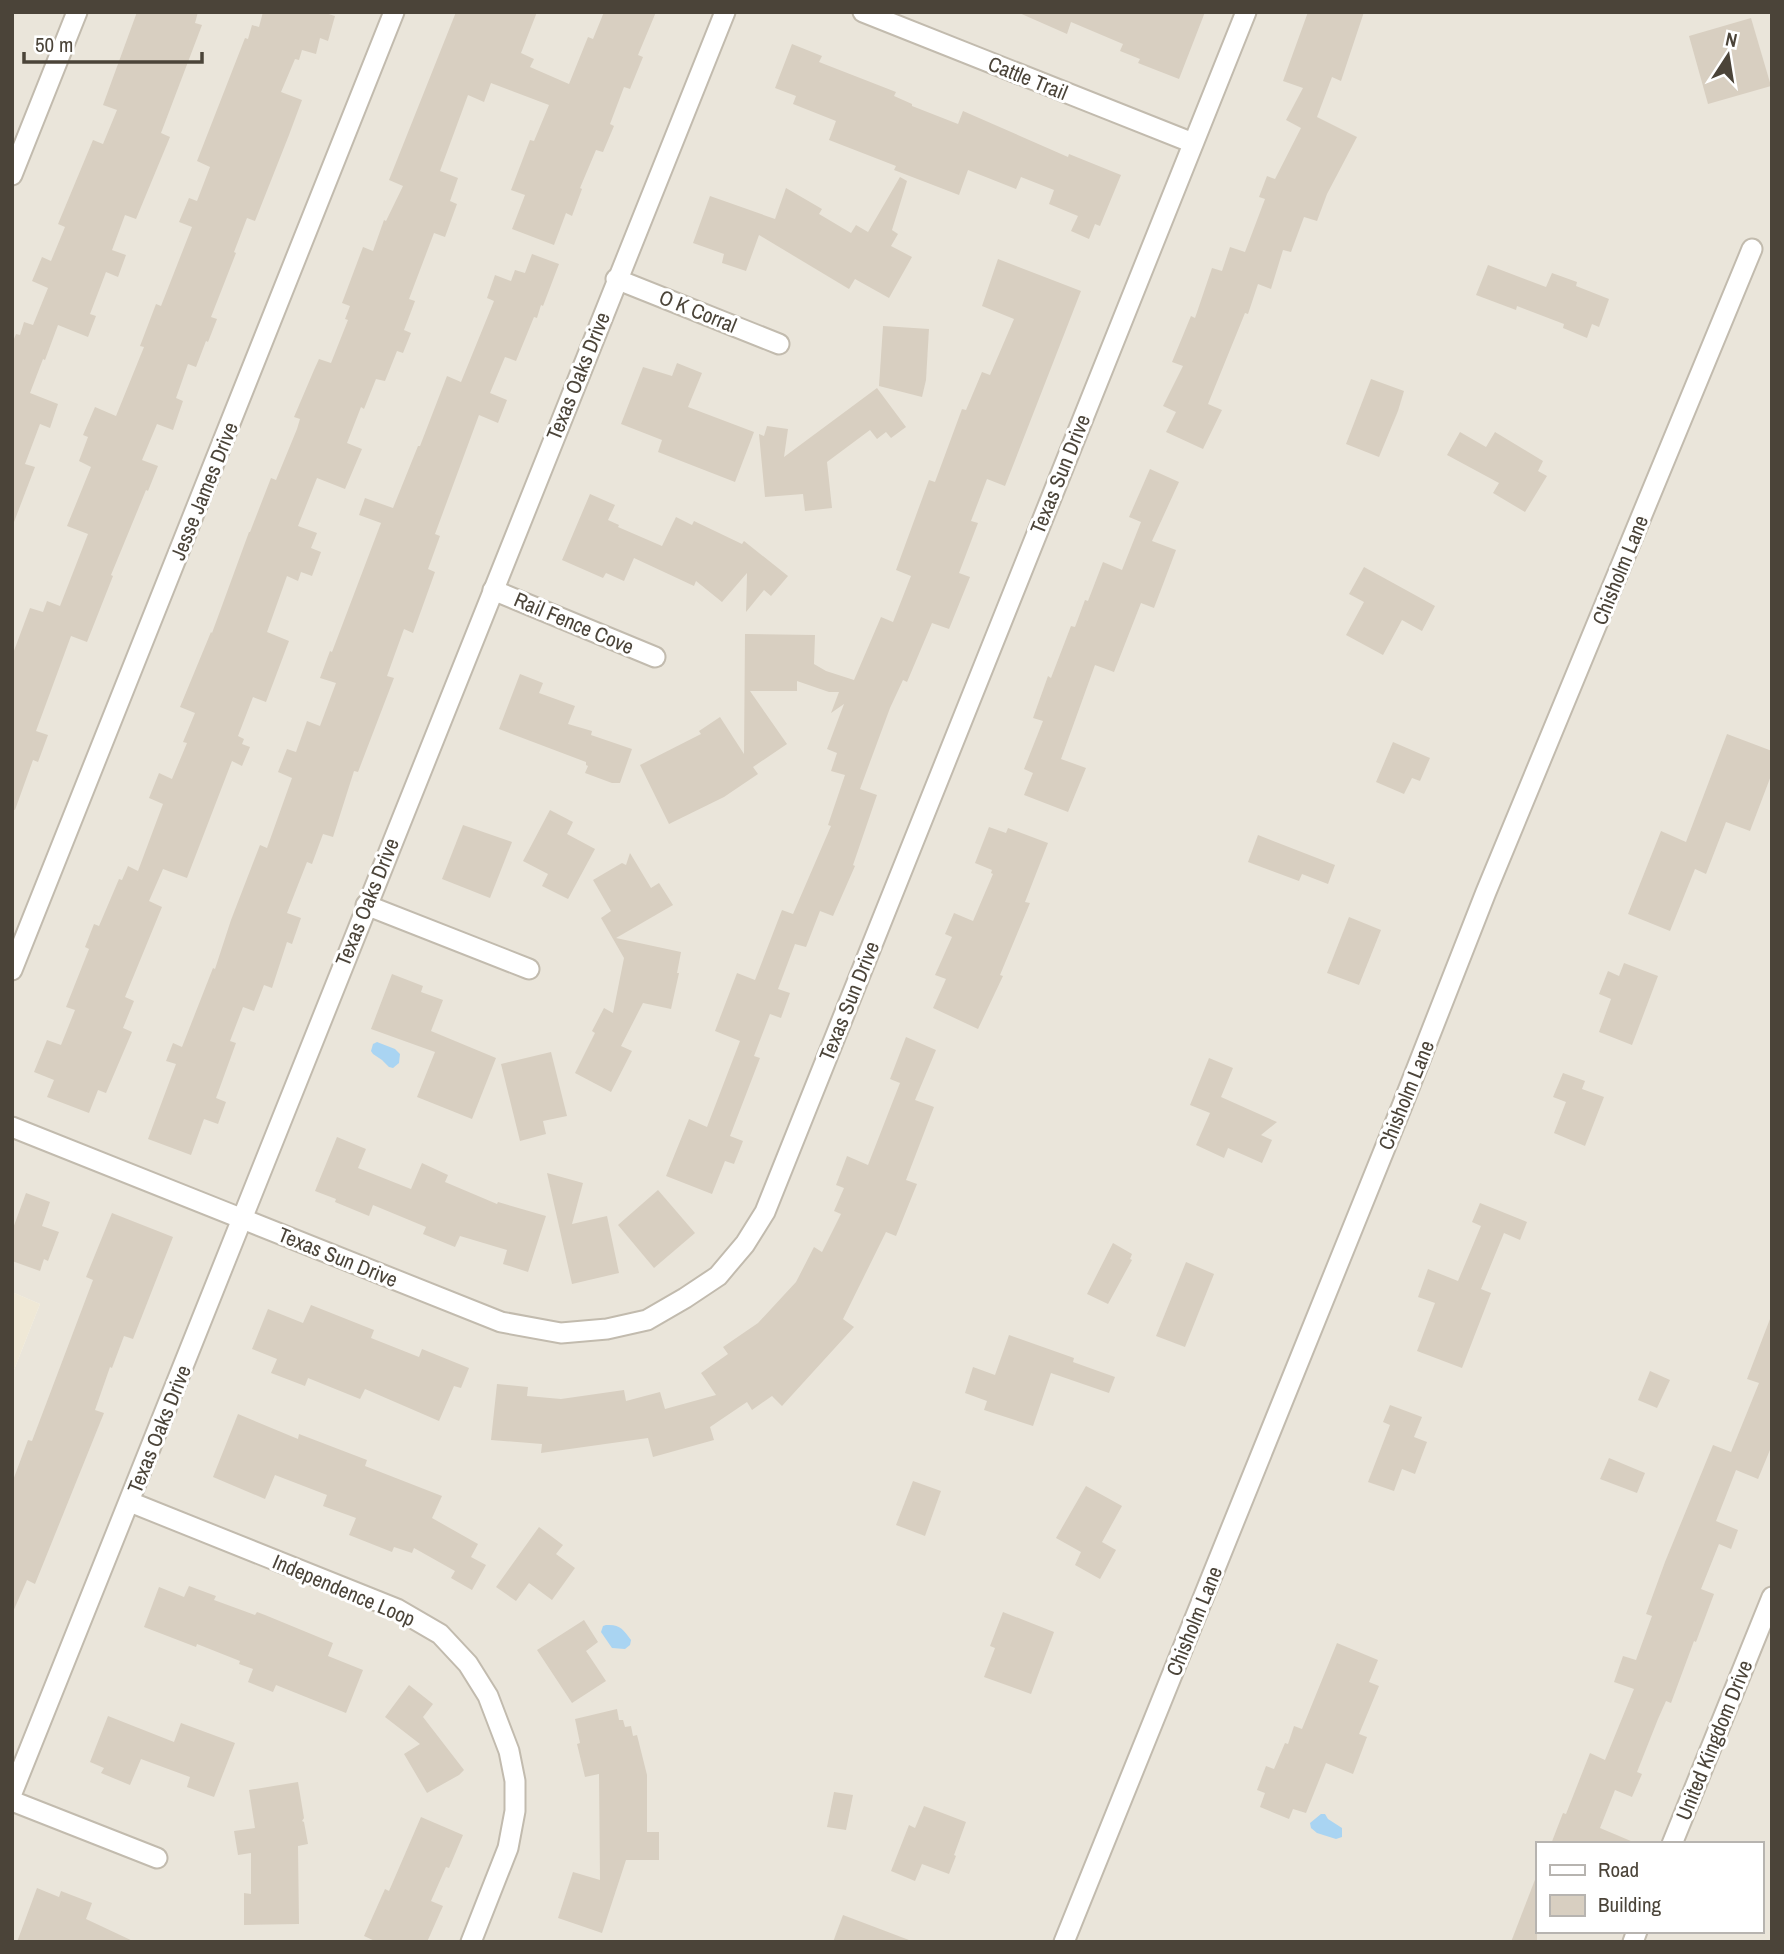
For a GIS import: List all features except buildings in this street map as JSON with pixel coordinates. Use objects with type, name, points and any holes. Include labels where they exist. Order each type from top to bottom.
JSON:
[{"type":"street","points":[[12,175],[78,12]]},
{"type":"street","name":"Jesse James Drive","points":[[12,970],[394,12]]},
{"type":"street","name":"Texas Oaks Drive","points":[[12,1793],[724,12]]},
{"type":"street","name":"Cattle Trail","points":[[863,12],[1193,143]]},
{"type":"street","name":"Texas Sun Drive","points":[[12,1127],[501,1322],[561,1333],[607,1329],[647,1320],[718,1276],[745,1244],[765,1212],[1246,12]]},
{"type":"street","name":"Chisholm Lane","points":[[1064,1942],[1486,892],[1752,249]]},
{"type":"street","name":"O K Corral","points":[[616,279],[779,344]]},
{"type":"street","name":"Rail Fence Cove","points":[[493,590],[655,657]]},
{"type":"street","points":[[366,905],[529,969]]},
{"type":"street","name":"Independence Loop","points":[[130,1502],[397,1608],[440,1634],[468,1664],[488,1696],[509,1751],[515,1781],[515,1811],[508,1848],[471,1942]]},
{"type":"street","name":"United Kingdom Drive","points":[[1673,1842],[1772,1597]]},
{"type":"street","points":[[12,1801],[157,1858]]},
{"type":"shaded area","points":[[12,12],[1772,12],[1772,1942],[12,1942],[12,1375],[40,1304],[12,1292]]},
{"type":"shaded area","points":[[12,1292],[40,1304],[12,1375]]},
{"type":"water","points":[[377,1042],[395,1049],[400,1054],[399,1063],[393,1068],[371,1051],[373,1044]]},
{"type":"water","points":[[606,1625],[621,1628],[631,1640],[630,1645],[625,1649],[612,1648],[601,1632]]},
{"type":"water","points":[[1325,1814],[1342,1828],[1342,1837],[1336,1839],[1317,1833],[1311,1828],[1310,1823]]}]
